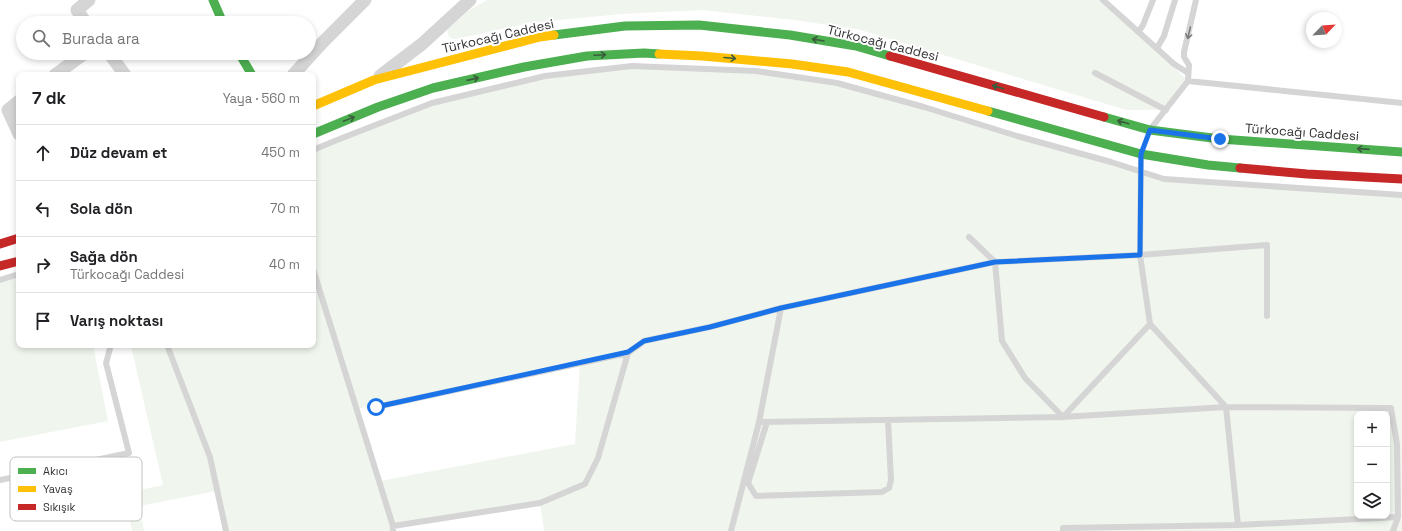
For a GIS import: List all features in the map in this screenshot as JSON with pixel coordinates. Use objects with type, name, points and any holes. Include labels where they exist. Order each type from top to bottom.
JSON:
[{"type":"main road","points":[[213,0],[220,16]]},
{"type":"main road","name":"Türkocağı Caddesi","points":[[316,105],[374,80],[540,37],[625,26],[699,25],[790,35],[856,46],[1149,133],[1402,152]]},
{"type":"main road","points":[[316,133],[378,107],[434,88],[524,67],[587,56],[644,53],[785,63],[848,72],[1142,151],[1208,165],[1307,174],[1402,179]]},
{"type":"main road","points":[[236,60],[238,68]]},
{"type":"main road","points":[[243,60],[250,72]]},
{"type":"main road","points":[[0,244],[16,239]]},
{"type":"main road","points":[[0,266],[16,262]]},
{"type":"street","points":[[81,16],[77,10],[89,0]]},
{"type":"street","points":[[316,49],[365,0]]},
{"type":"street","points":[[374,80],[422,44],[470,0]]},
{"type":"street","points":[[59,72],[75,60]]},
{"type":"street","points":[[113,60],[123,72]]},
{"type":"street","points":[[295,72],[306,60]]},
{"type":"street","points":[[16,103],[8,110],[16,127]]},
{"type":"lane","points":[[1103,0],[1174,64],[1188,73]]},
{"type":"lane","points":[[1139,31],[1153,0]]},
{"type":"lane","points":[[1157,48],[1164,36],[1175,0]]},
{"type":"lane","points":[[1149,133],[1188,81],[1189,65],[1184,57],[1184,52],[1196,0]]},
{"type":"lane","points":[[316,149],[432,103],[545,76],[632,66],[756,71],[837,82],[1164,179],[1402,195]]},
{"type":"lane","points":[[1095,74],[1166,110]]},
{"type":"lane","points":[[1188,81],[1402,103]]},
{"type":"lane","points":[[1142,151],[1140,255],[1150,324],[1226,407],[1238,525]]},
{"type":"lane","points":[[969,237],[995,262],[1002,341],[1025,378],[1063,417]]},
{"type":"lane","points":[[376,407],[628,352],[644,341],[710,327],[781,308],[995,262],[1140,255],[1267,245],[1267,316]]},
{"type":"lane","points":[[0,280],[16,275]]},
{"type":"lane","points":[[316,279],[393,528],[540,503],[585,484],[598,458],[628,352]]},
{"type":"lane","points":[[731,531],[759,422],[781,308]]},
{"type":"lane","points":[[1063,417],[1150,324]]},
{"type":"lane","points":[[110,348],[106,363],[129,453],[110,457]]},
{"type":"lane","points":[[168,348],[210,457],[226,531]]},
{"type":"lane","points":[[759,422],[1063,417],[1226,407],[1391,408],[1397,444],[1398,517],[1393,531]]},
{"type":"lane","points":[[767,422],[748,483],[756,496],[882,492],[889,488],[891,480],[888,420]]},
{"type":"lane","points":[[0,480],[10,478]]},
{"type":"lane","points":[[1063,531],[1063,528],[1238,525],[1398,517]]},
{"type":"shaded area","points":[[487,0],[1103,0],[1124,18],[1188,81],[1166,110],[1126,110],[857,29],[794,20],[702,10],[621,14],[530,23],[456,39],[449,37],[447,30],[471,9]]},
{"type":"shaded area","points":[[632,66],[756,71],[837,83],[1164,179],[1402,195],[1402,531],[544,531],[540,503],[393,526],[393,531],[226,531],[217,491],[142,505],[142,489],[163,485],[131,348],[316,348],[316,151],[432,103],[545,76]],"holes":[[[580,362],[575,444],[380,481],[357,409]]]},
{"type":"shaded area","points":[[16,275],[16,348],[94,348],[108,421],[0,442],[0,280]]},
{"type":"shaded area","points":[[130,521],[142,521],[144,531],[132,531]]},
{"type":"traffic: fast","points":[[213,0],[220,16]]},
{"type":"traffic: fast","points":[[554,35],[625,26],[699,25],[790,35],[856,46],[890,56]]},
{"type":"traffic: fast","points":[[316,133],[378,107],[433,88],[524,67],[587,56],[644,53],[659,54]]},
{"type":"traffic: fast","points":[[243,60],[250,72]]},
{"type":"traffic: fast","points":[[988,111],[1141,154],[1208,165],[1240,168]]},
{"type":"traffic: fast","points":[[1104,117],[1150,130],[1220,139],[1402,152]]},
{"type":"traffic: slow","points":[[316,105],[374,80],[540,37],[554,35]]},
{"type":"traffic: slow","points":[[659,54],[702,56],[792,64],[848,72],[988,111]]},
{"type":"traffic: jam","points":[[890,56],[1104,117]]},
{"type":"traffic: jam","points":[[1240,168],[1307,174],[1402,179]]},
{"type":"traffic: jam","points":[[0,244],[16,239]]},
{"type":"traffic: jam","points":[[0,266],[16,262]]},
{"type":"route","points":[[376,407],[628,352],[644,341],[710,327],[781,308],[995,262],[1140,255],[1141,154],[1150,130],[1220,139]]}]
